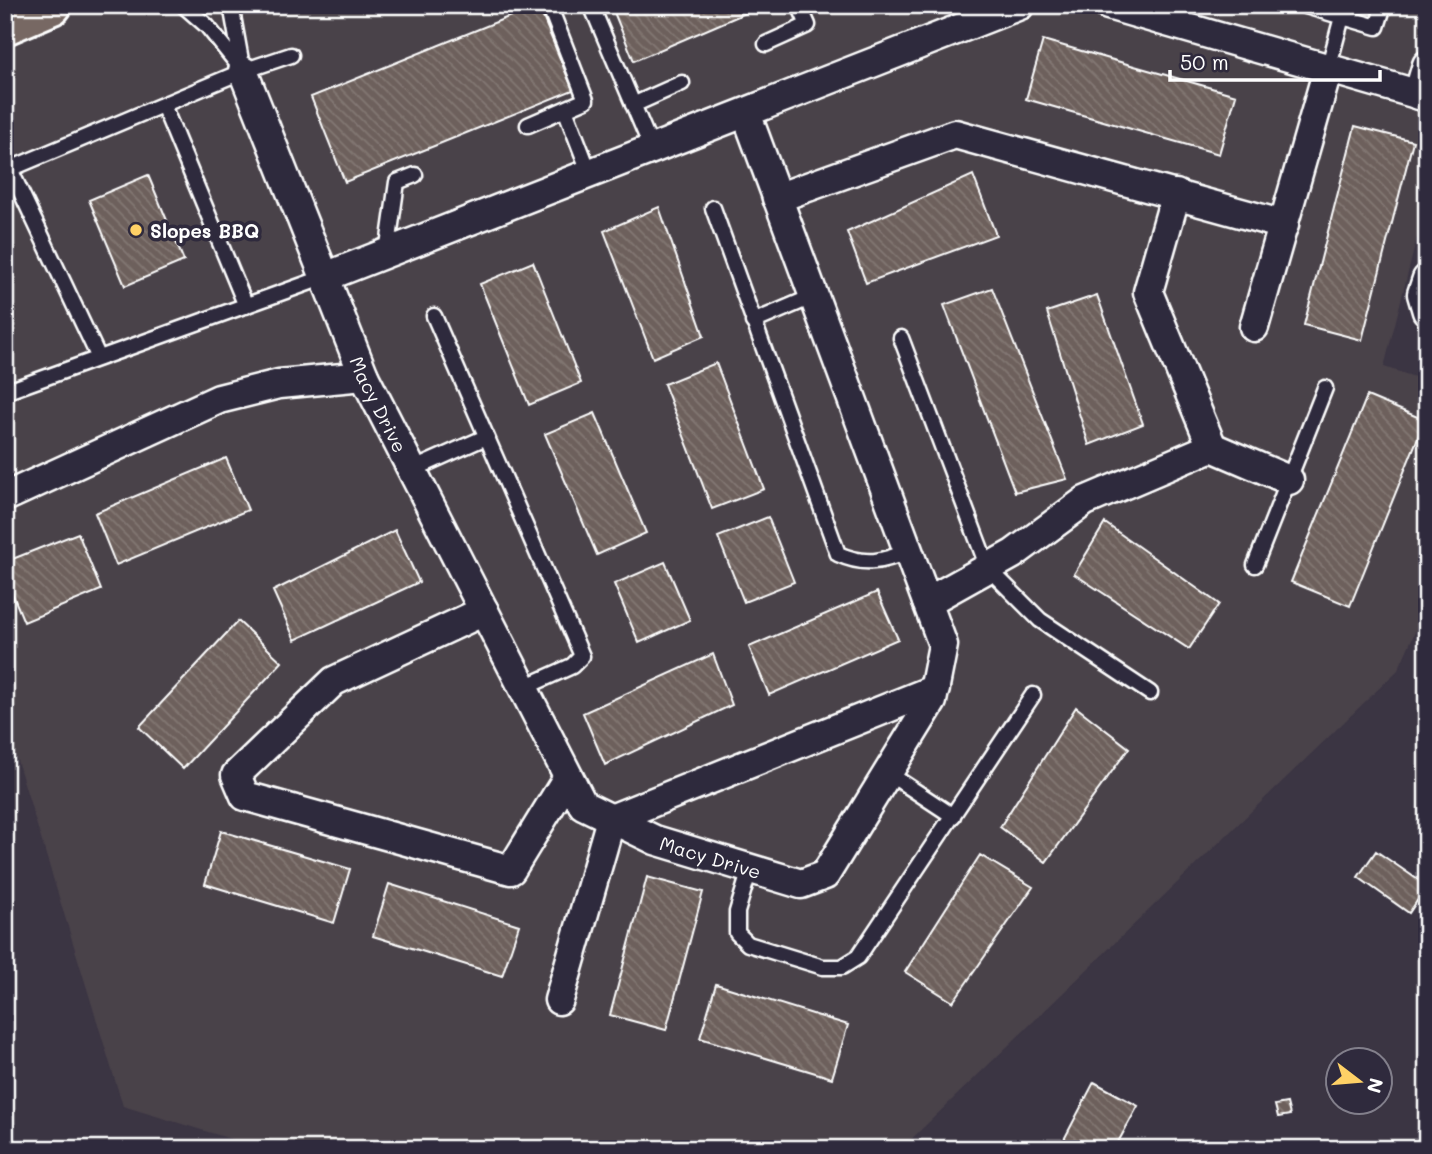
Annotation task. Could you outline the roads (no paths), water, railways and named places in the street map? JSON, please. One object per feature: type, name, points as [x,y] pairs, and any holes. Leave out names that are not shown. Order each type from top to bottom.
[{"type":"main road","points":[[5,26],[52,5]]},
{"type":"street","points":[[325,277],[1020,5]]},
{"type":"street","points":[[1108,5],[1422,96],[1427,65]]},
{"type":"street","points":[[1254,327],[1328,69]]},
{"type":"street","name":"Macy Drive","points":[[243,71],[364,376],[583,806],[655,840],[801,884],[825,875],[932,701],[943,645],[746,113]]},
{"type":"street","points":[[777,198],[955,134],[1284,225]]},
{"type":"street","points":[[1176,194],[1148,292],[1212,447],[1289,480]]},
{"type":"street","points":[[1427,279],[1422,295],[1427,311]]},
{"type":"street","points":[[5,497],[219,399],[279,384],[364,376]]},
{"type":"street","points":[[927,602],[1013,554],[1085,501],[1212,447]]},
{"type":"street","points":[[484,611],[334,681],[236,775],[245,796],[511,870],[568,777]]},
{"type":"street","points":[[559,1000],[611,819],[935,689]]},
{"type":"lane","points":[[183,5],[207,26],[243,71]]},
{"type":"lane","points":[[231,5],[243,71]]},
{"type":"lane","points":[[528,125],[586,100],[549,5]]},
{"type":"lane","points":[[591,5],[652,149]]},
{"type":"lane","points":[[766,44],[808,25],[799,5]]},
{"type":"lane","points":[[1302,5],[1377,27],[1384,5]]},
{"type":"lane","points":[[1328,69],[1342,17]]},
{"type":"lane","points":[[99,358],[10,169],[243,71],[291,55]]},
{"type":"lane","points":[[633,105],[682,83]]},
{"type":"lane","points":[[163,105],[246,306]]},
{"type":"lane","points":[[565,109],[590,174]]},
{"type":"lane","points":[[387,253],[397,182],[415,175]]},
{"type":"lane","points":[[713,208],[838,554],[852,560],[880,563],[908,551]]},
{"type":"lane","points":[[5,392],[325,277]]},
{"type":"lane","points":[[754,322],[814,296]]},
{"type":"lane","points":[[434,316],[582,656],[572,666],[523,688]]},
{"type":"lane","points":[[901,338],[989,568],[1041,620],[1150,693]]},
{"type":"lane","points":[[1255,565],[1325,388]]},
{"type":"lane","points":[[412,470],[486,437]]},
{"type":"lane","points":[[750,869],[737,912],[737,933],[748,944],[823,967],[842,967],[858,957],[1033,695]]},
{"type":"lane","points":[[888,773],[953,816]]},
{"type":"place","name":"Slopes BBQ","points":[[136,230]]}]
